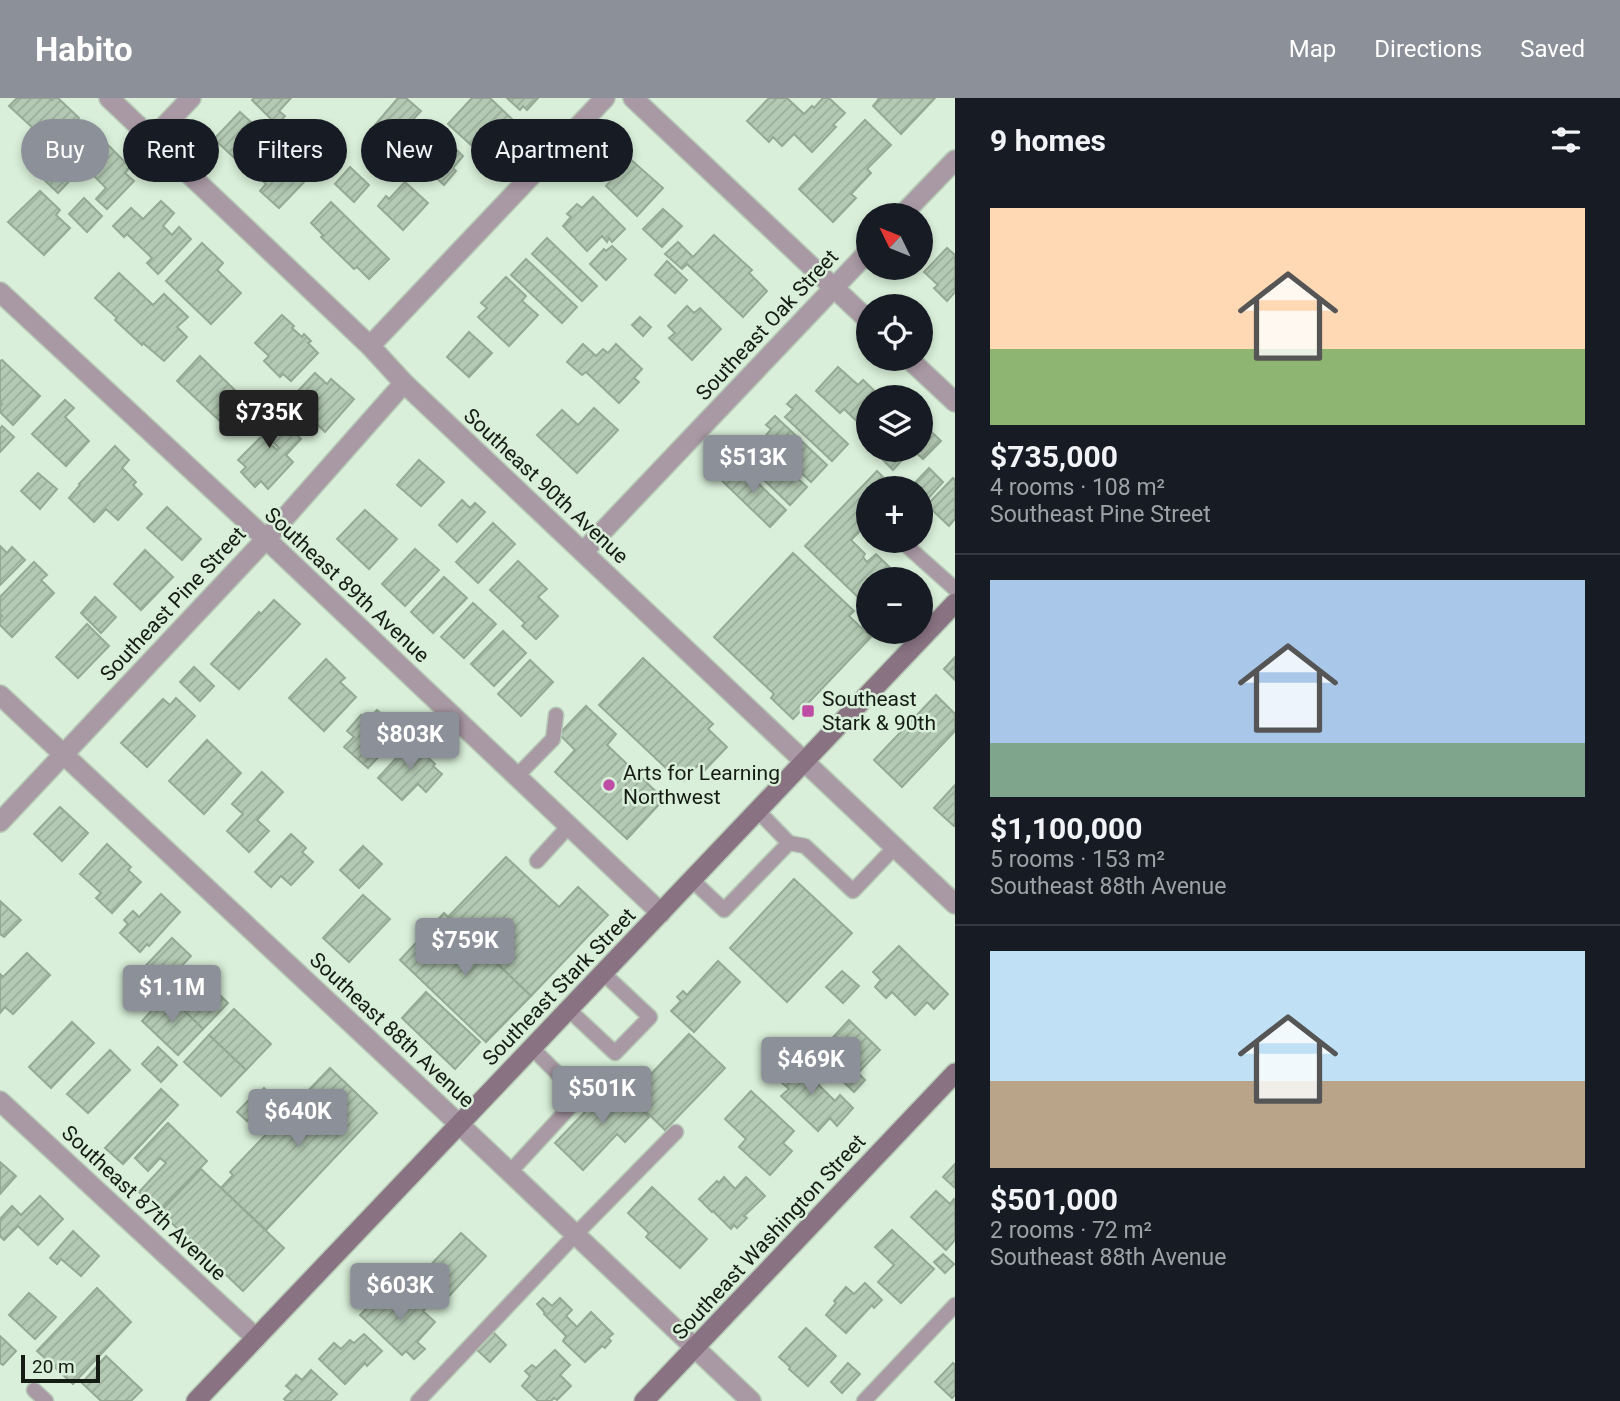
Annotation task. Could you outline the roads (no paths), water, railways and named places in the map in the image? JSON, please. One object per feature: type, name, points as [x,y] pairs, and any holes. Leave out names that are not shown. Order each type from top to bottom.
[{"type":"main road","name":"Southeast Stark Street","points":[[196,1401],[955,603]]},
{"type":"main road","name":"Southeast Washington Street","points":[[644,1401],[955,1073]]},
{"type":"street","name":"Southeast 90th Avenue","points":[[109,98],[131,119]]},
{"type":"street","points":[[171,119],[191,98]]},
{"type":"street","points":[[370,346],[605,98]]},
{"type":"street","points":[[633,98],[856,309]]},
{"type":"street","points":[[914,203],[955,160]]},
{"type":"street","name":"Southeast 90th Avenue","points":[[197,182],[370,346],[404,383],[955,904]]},
{"type":"street","name":"Southeast Oak Street","points":[[583,552],[856,265]]},
{"type":"street","name":"Southeast 89th Avenue","points":[[0,292],[661,912]]},
{"type":"street","points":[[922,371],[955,402]]},
{"type":"street","name":"Southeast Pine Street","points":[[0,822],[266,539],[404,383]]},
{"type":"street","name":"Southeast 88th Avenue","points":[[0,695],[751,1401]]},
{"type":"street","name":"Southeast 87th Avenue","points":[[0,1101],[256,1338]]},
{"type":"lane","points":[[916,553],[955,589]]},
{"type":"lane","points":[[517,776],[553,739],[556,715]]},
{"type":"lane","points":[[758,811],[789,843],[805,846],[853,891],[895,847]]},
{"type":"lane","points":[[537,861],[569,826]]},
{"type":"lane","points":[[692,880],[724,910],[789,843]]},
{"type":"lane","points":[[569,1010],[615,1053],[650,1017],[603,973]]},
{"type":"lane","points":[[510,1172],[580,1096],[532,1048]]},
{"type":"lane","points":[[418,1401],[676,1132]]},
{"type":"lane","points":[[864,1401],[955,1305]]},
{"type":"lane","points":[[34,1390],[46,1401]]},
{"type":"place","name":"Southeast Stark & 90th","points":[[808,711]]},
{"type":"place","name":"Arts for Learning Northwest","points":[[609,785]]}]
